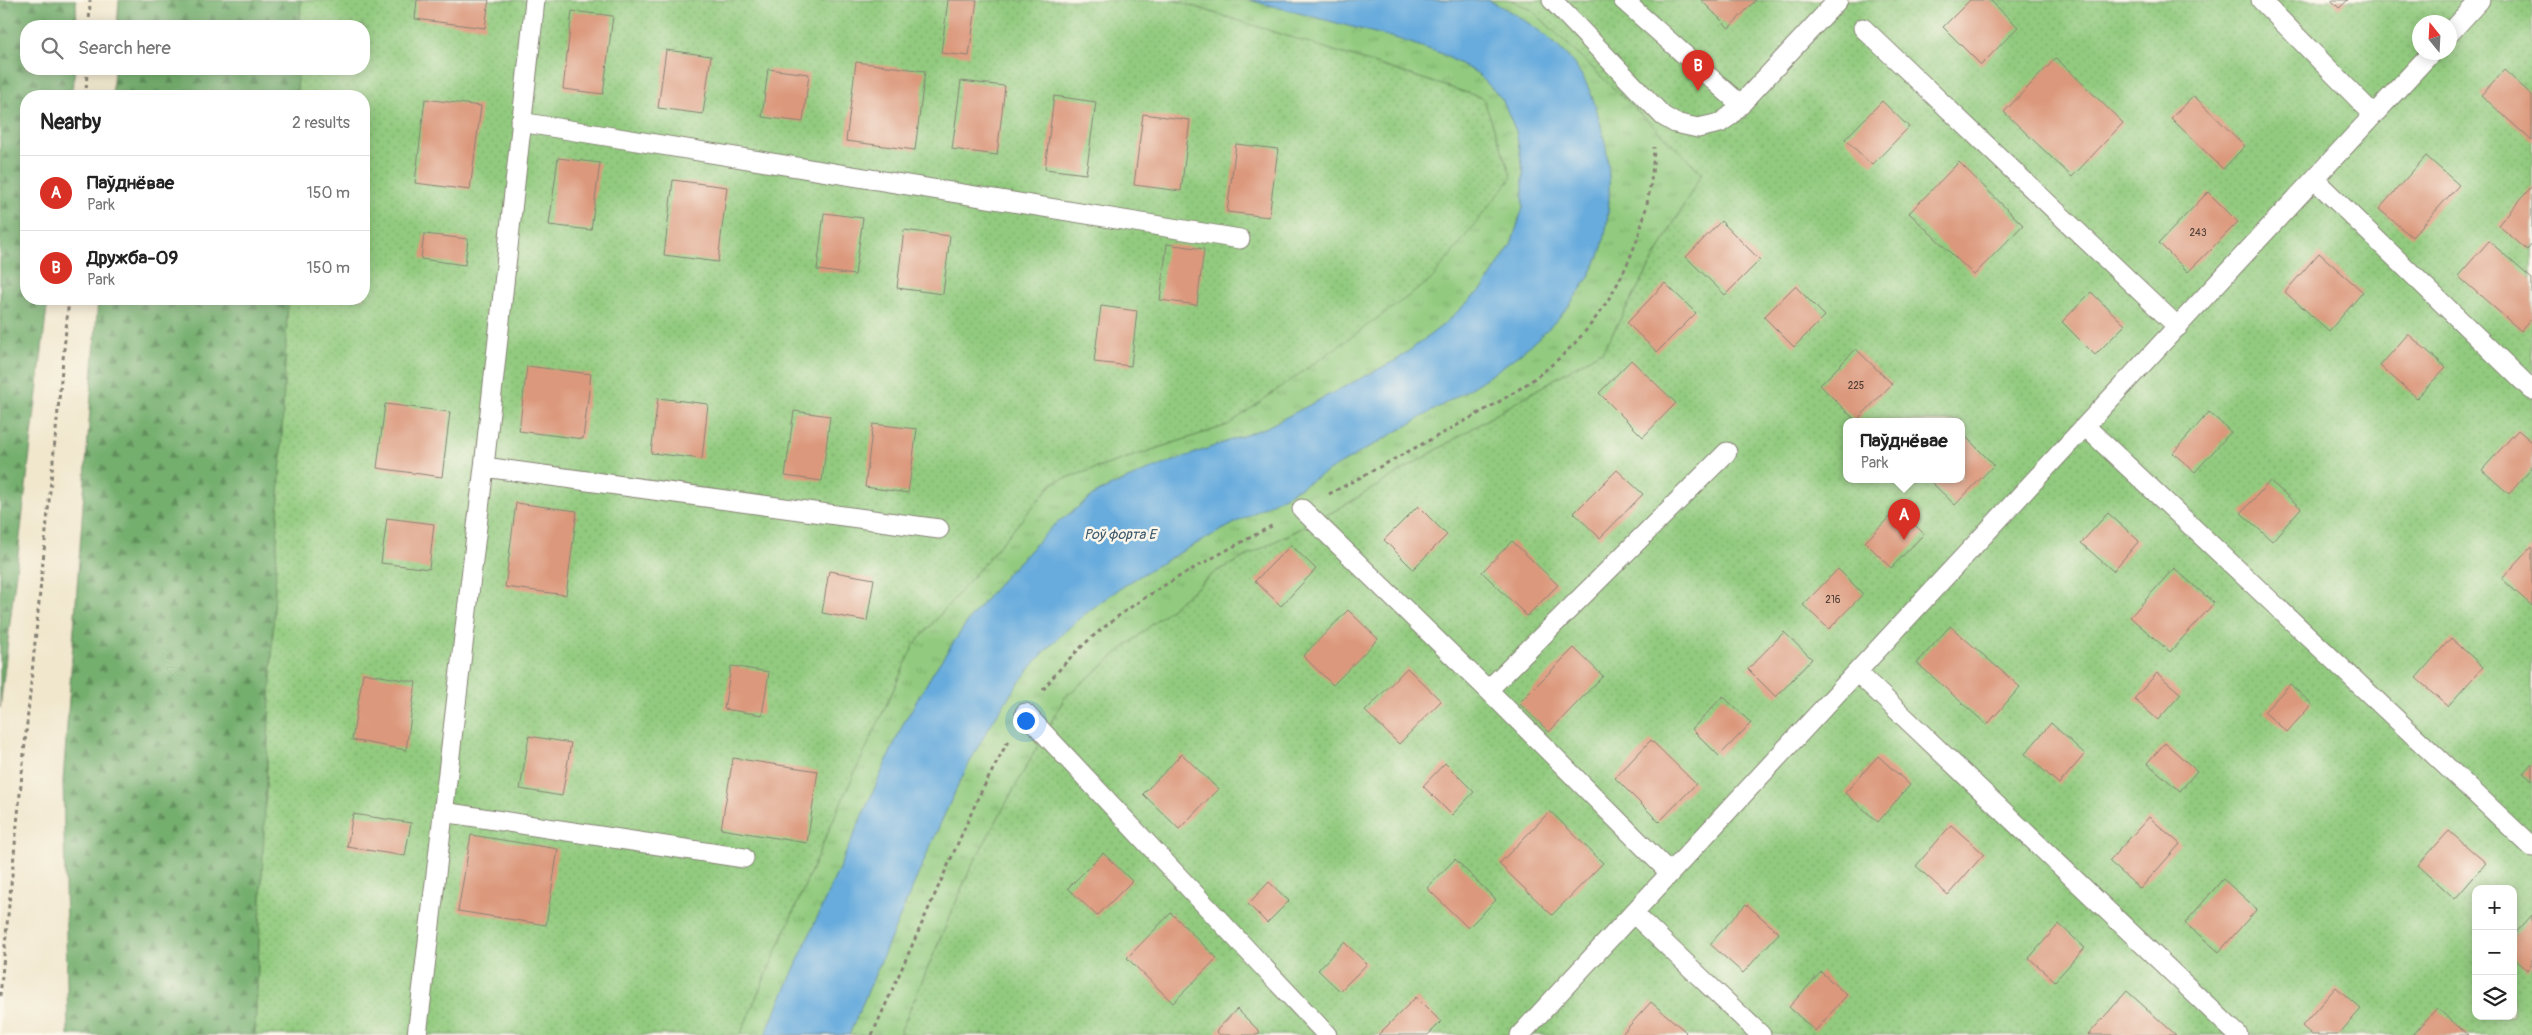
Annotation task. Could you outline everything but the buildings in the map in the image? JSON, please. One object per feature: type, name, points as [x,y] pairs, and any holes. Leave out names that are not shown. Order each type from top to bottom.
[{"type":"lane","points":[[417,1035],[484,467],[534,0]]},
{"type":"lane","points":[[1552,0],[1653,107],[1675,123],[1698,128],[1720,123],[1741,105],[1838,0]]},
{"type":"lane","points":[[1623,0],[1741,105]]},
{"type":"lane","points":[[2261,0],[2374,115]]},
{"type":"lane","points":[[2457,25],[2480,0]]},
{"type":"lane","points":[[1863,28],[2178,327]]},
{"type":"lane","points":[[1520,1035],[1858,673],[2425,60]]},
{"type":"lane","points":[[520,122],[1240,239]]},
{"type":"lane","points":[[2314,179],[2532,390]]},
{"type":"lane","points":[[2086,426],[2532,847]]},
{"type":"lane","points":[[1488,690],[1727,452]]},
{"type":"lane","points":[[484,467],[939,528]]},
{"type":"lane","points":[[1302,509],[1488,690],[1670,873]]},
{"type":"lane","points":[[1858,673],[2238,1035]]},
{"type":"lane","points":[[1025,713],[1327,1035]]},
{"type":"lane","points":[[443,812],[744,858]]},
{"type":"lane","points":[[1633,914],[1761,1035]]},
{"type":"path","points":[[89,20],[90,0]]},
{"type":"path","points":[[86,90],[87,75]]},
{"type":"path","points":[[872,1035],[979,796],[1025,713],[1053,676],[1086,642],[1120,614],[1161,587],[1507,396],[1544,371],[1572,346],[1593,322],[1624,272],[1646,216],[1654,162],[1653,107]]},
{"type":"path","points":[[0,996],[69,305]]},
{"type":"green space","points":[[0,0],[76,0],[77,20],[20,20],[20,75],[74,75],[72,90],[20,90],[20,305],[47,305],[0,708]]},
{"type":"green space","points":[[119,0],[301,0],[300,20],[117,20]]},
{"type":"green space","points":[[301,0],[1173,0],[1483,98],[1512,177],[1431,280],[1228,425],[1054,482],[914,645],[837,811],[740,1035],[255,1035],[288,305],[370,305],[370,90],[297,90],[298,75],[370,75],[370,20],[300,20]]},
{"type":"green space","points":[[1173,0],[1511,0],[1532,10],[1702,173],[1603,350],[1340,508],[1214,573],[1065,697],[972,865],[899,1035],[740,1035],[837,811],[914,645],[1054,482],[1228,425],[1483,98]]},
{"type":"green space","points":[[1511,0],[2532,0],[2532,1035],[899,1035],[972,865],[1065,697],[1214,573],[1340,508],[1603,350],[1702,173],[1532,10]]},
{"type":"green space","points":[[114,75],[298,75],[297,90],[112,90]]},
{"type":"green space","points":[[98,305],[288,305],[255,1035],[68,1035],[63,781]]},
{"type":"water","name":"Роў форта Е","points":[[1249,0],[1488,0],[1527,22],[1564,52],[1574,64],[1586,83],[1601,126],[1609,171],[1609,204],[1605,236],[1596,263],[1580,290],[1562,314],[1518,356],[1441,406],[1314,480],[1148,571],[1099,604],[1054,642],[1011,693],[976,750],[933,840],[849,1035],[765,1035],[903,724],[934,671],[970,618],[1006,575],[1052,527],[1098,492],[1146,471],[1267,427],[1398,359],[1443,325],[1484,287],[1511,245],[1523,207],[1523,170],[1516,131],[1502,99],[1477,73],[1440,53],[1398,39]]},
{"type":"place","name":"Дружба-09","points":[[1698,91]]},
{"type":"place","name":"Паўднёвае","points":[[1904,540]]}]
